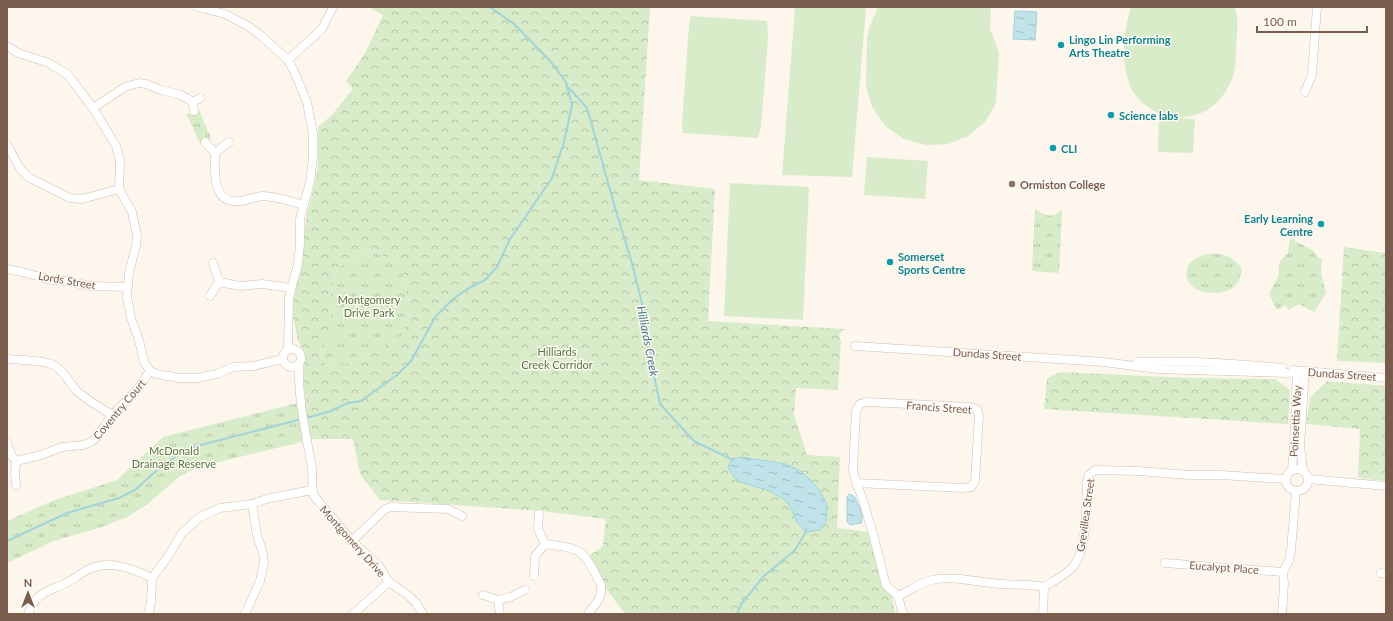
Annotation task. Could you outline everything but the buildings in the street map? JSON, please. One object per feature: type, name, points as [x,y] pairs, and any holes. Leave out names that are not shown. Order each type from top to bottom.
[{"type":"street","points":[[198,7],[225,14],[248,26],[288,60],[304,93],[312,122],[313,158],[310,182],[300,219],[298,264],[289,298],[289,322],[292,349]]},
{"type":"street","points":[[288,60],[322,29],[333,7]]},
{"type":"street","points":[[1305,92],[1312,75],[1317,7]]},
{"type":"street","points":[[7,46],[18,53],[49,63],[65,72],[93,108],[116,146],[120,160],[119,189],[132,212],[137,236],[128,273],[127,297],[131,318],[139,340],[144,362],[150,371],[157,374],[179,378],[198,378],[217,374],[234,367],[253,366],[283,359]]},
{"type":"street","points":[[93,108],[125,87],[139,83],[181,95],[193,102]]},
{"type":"street","points":[[193,102],[200,98]]},
{"type":"street","points":[[193,102],[194,111]]},
{"type":"street","points":[[205,142],[215,152],[216,186],[224,197],[232,201],[240,201],[263,196],[303,205]]},
{"type":"street","points":[[215,152],[229,142]]},
{"type":"street","points":[[7,144],[19,167],[28,177],[70,198],[82,199],[119,189]]},
{"type":"street","points":[[213,263],[219,282]]},
{"type":"street","name":"Lords Street","points":[[7,269],[52,280],[90,286],[127,287]]},
{"type":"street","points":[[219,282],[240,286],[262,284],[291,288]]},
{"type":"street","points":[[210,296],[219,282]]},
{"type":"street","name":"Dundas Street","points":[[855,346],[1120,363],[1157,369],[1289,373],[1301,371],[1386,378]]},
{"type":"street","points":[[283,359],[283,355],[292,349]]},
{"type":"street","points":[[149,614],[152,578],[167,558],[182,533],[200,517],[220,508],[252,504],[270,498],[312,490],[312,472],[305,436],[298,383],[298,365],[302,357],[298,351],[292,349]]},
{"type":"street","points":[[7,359],[52,364],[65,374],[75,390],[84,398],[112,415]]},
{"type":"street","points":[[283,359],[289,366],[298,383]]},
{"type":"street","points":[[289,366],[294,367],[298,365]]},
{"type":"street","name":"Coventry Court","points":[[16,461],[40,455],[62,447],[83,445],[91,442],[97,437],[112,415],[137,390],[150,371]]},
{"type":"street","name":"Poinsettia Way","points":[[1292,470],[1301,371]]},
{"type":"street","name":"Poinsettia Way","points":[[1301,371],[1300,445],[1303,471]]},
{"type":"street","name":"Francis Street","points":[[856,483],[963,488],[971,487],[975,482],[977,409],[970,407],[867,402],[860,404],[856,411],[853,470],[856,483],[862,497],[873,534],[886,585],[898,596],[904,614]]},
{"type":"street","points":[[7,442],[11,455],[16,461],[16,485]]},
{"type":"street","points":[[1297,469],[1303,471],[1308,479],[1306,487],[1300,491],[1288,488],[1286,479],[1288,473],[1292,470],[1297,469]]},
{"type":"street","name":"Grevillea Street","points":[[1044,587],[1067,572],[1078,560],[1084,541],[1087,481],[1089,475],[1095,470],[1286,479]]},
{"type":"street","points":[[1308,479],[1386,486]]},
{"type":"street","name":"Montgomery Drive","points":[[312,490],[319,503],[352,541],[378,565],[389,582],[408,595],[416,603],[423,614]]},
{"type":"street","points":[[1282,614],[1284,584],[1283,572],[1289,561],[1291,550],[1296,491]]},
{"type":"street","points":[[244,614],[260,581],[264,563],[263,553],[257,535],[252,504]]},
{"type":"street","points":[[352,541],[384,510],[390,507],[448,509],[462,516]]},
{"type":"street","points":[[540,514],[538,529],[545,544]]},
{"type":"street","points":[[534,576],[535,556],[545,544]]},
{"type":"street","points":[[545,544],[575,549],[586,557],[601,585],[602,590],[599,600],[588,614]]},
{"type":"street","name":"Eucalypt Place","points":[[1165,563],[1283,572]]},
{"type":"street","points":[[28,614],[36,599],[42,593],[64,584],[87,570],[97,566],[111,565],[125,567],[152,578]]},
{"type":"street","points":[[898,596],[930,581],[939,579],[1002,584],[1028,584],[1044,587],[1043,614]]},
{"type":"street","points":[[353,614],[389,582]]},
{"type":"street","points":[[483,595],[498,600],[510,598],[525,590]]},
{"type":"street","points":[[498,600],[500,614]]},
{"type":"green space","name":"Hilliards Creek Corridor","points":[[369,7],[650,7],[639,180],[715,189],[708,321],[845,329],[839,334],[841,341],[838,390],[796,388],[794,415],[807,455],[840,457],[837,528],[868,532],[882,585],[892,596],[895,614],[625,614],[607,590],[589,556],[603,546],[606,519],[542,511],[380,500],[360,474],[353,439],[313,439],[303,378],[305,353],[298,342],[292,311],[307,214],[318,168],[318,127],[332,115],[353,89],[346,81],[365,53],[383,15]],"holes":[[[369,250],[398,262],[411,309],[401,337],[354,362],[327,367],[320,350],[332,338],[329,302],[337,268]]]},
{"type":"green space","points":[[795,7],[866,7],[852,177],[782,175]]},
{"type":"green space","points":[[878,7],[991,7],[990,29],[999,52],[996,103],[985,122],[968,136],[948,144],[926,145],[904,139],[885,126],[872,107],[866,86],[867,38],[869,28]]},
{"type":"green space","points":[[1131,7],[1235,7],[1237,22],[1236,63],[1232,80],[1224,94],[1213,106],[1199,114],[1176,118],[1195,119],[1193,153],[1158,152],[1159,117],[1175,118],[1147,107],[1136,95],[1130,84],[1126,72],[1124,45]]},
{"type":"green space","points":[[691,16],[767,21],[768,39],[761,127],[758,138],[683,133],[682,125],[689,24]]},
{"type":"green space","points":[[199,110],[211,138],[200,144],[187,115]]},
{"type":"green space","points":[[867,157],[928,161],[925,199],[864,195]]},
{"type":"green space","points":[[730,183],[809,187],[803,320],[724,316]]},
{"type":"green space","points":[[1035,209],[1048,216],[1054,215],[1062,210],[1059,273],[1032,271]]},
{"type":"green space","points":[[1290,238],[1314,251],[1317,257],[1322,259],[1321,271],[1326,293],[1314,312],[1299,304],[1288,310],[1286,305],[1277,310],[1269,294],[1278,277],[1280,261],[1288,253]]},
{"type":"green space","points":[[1344,247],[1386,253],[1386,363],[1337,361]]},
{"type":"green space","name":"Montgomery Drive Park","points":[[369,250],[398,262],[411,309],[401,337],[354,362],[327,367],[320,350],[332,338],[329,302],[337,268]]},
{"type":"green space","points":[[1208,254],[1218,254],[1230,257],[1241,267],[1240,279],[1236,285],[1222,292],[1213,293],[1205,292],[1191,285],[1187,278],[1188,266],[1197,257]]},
{"type":"green space","points":[[1061,372],[1191,378],[1275,379],[1290,390],[1288,424],[1044,409],[1047,378]]},
{"type":"green space","points":[[1327,381],[1386,386],[1386,481],[1358,478],[1360,429],[1306,424],[1310,398]]},
{"type":"green space","name":"McDonald Drainage Reserve","points":[[306,401],[313,439],[199,467],[180,476],[149,503],[127,517],[102,527],[54,541],[7,563],[7,521],[52,501],[117,480],[163,437]]},
{"type":"water","points":[[1015,11],[1037,12],[1035,40],[1013,39]]},
{"type":"water","points":[[741,457],[786,464],[802,472],[818,488],[827,504],[826,522],[820,530],[806,532],[797,522],[791,508],[785,500],[767,490],[740,482],[734,477],[728,467],[732,459]]},
{"type":"water","points":[[849,494],[854,496],[860,510],[862,517],[861,523],[850,525],[847,522],[847,497]]},
{"type":"waterway","points":[[306,418],[331,411],[348,403],[361,401],[397,375],[411,361],[436,316],[452,300],[467,289],[485,280],[497,267],[510,239],[552,178],[564,142],[572,105],[566,82],[551,62],[514,24],[490,7]]},
{"type":"waterway","name":"Hilliards Creek","points":[[569,88],[587,108],[632,263],[646,320],[653,371],[660,404],[694,441],[733,460]]},
{"type":"waterway","points":[[7,541],[67,513],[119,498],[135,490],[157,470],[178,455],[197,446],[302,419]]},
{"type":"waterway","name":"Hilliards Creek","points":[[737,614],[742,603],[764,576],[795,550],[806,532],[806,529]]},
{"type":"place","name":"Lingo Lin Performing Arts Theatre","points":[[1061,45]]},
{"type":"place","name":"Science labs","points":[[1111,115]]},
{"type":"place","name":"CLI","points":[[1053,148]]},
{"type":"place","name":"Ormiston College","points":[[1012,184]]},
{"type":"place","name":"Early Learning Centre","points":[[1321,224]]},
{"type":"place","name":"Somerset Sports Centre","points":[[890,262]]}]
